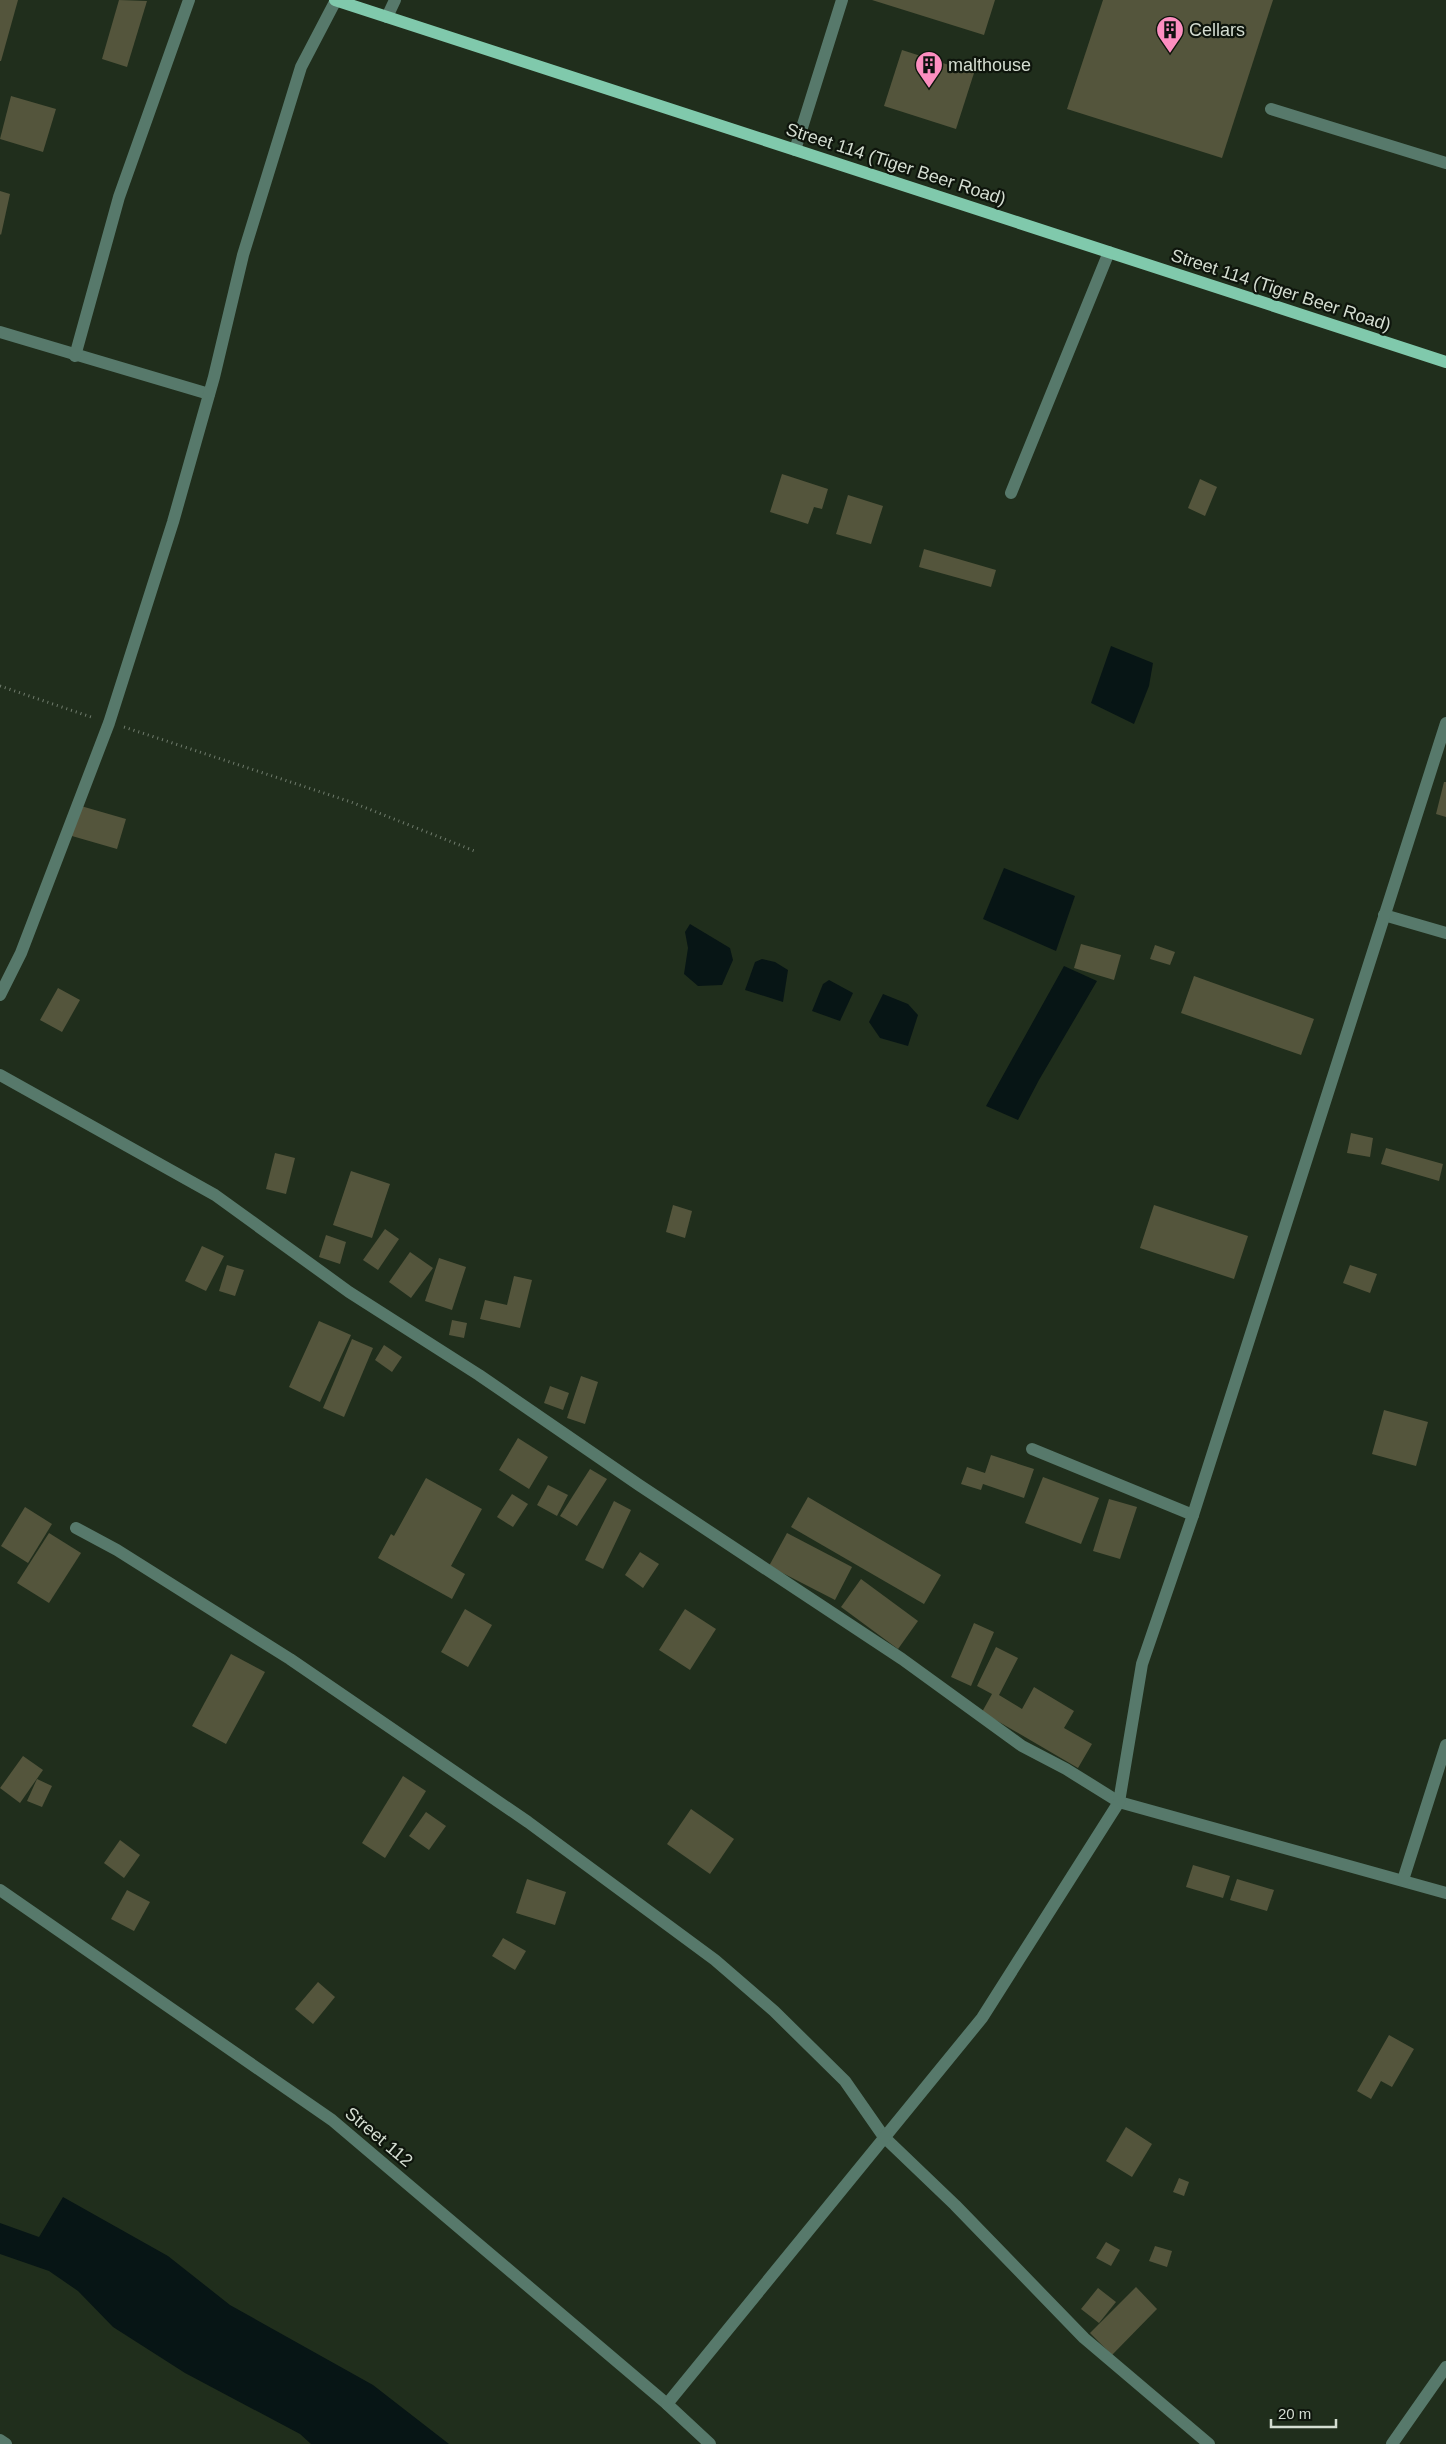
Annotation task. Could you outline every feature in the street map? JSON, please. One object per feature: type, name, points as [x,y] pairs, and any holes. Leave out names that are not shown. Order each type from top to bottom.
[{"type":"main road","name":"Street 114 (Tiger Beer Road)","points":[[336,0],[1446,362]]},
{"type":"street","points":[[75,356],[119,197],[190,0]]},
{"type":"street","points":[[0,995],[21,953],[109,723],[173,522],[210,394],[243,255],[301,67],[336,0]]},
{"type":"street","points":[[387,17],[395,0]]},
{"type":"street","points":[[795,150],[842,0]]},
{"type":"street","points":[[1271,109],[1446,163]]},
{"type":"street","points":[[1011,493],[1109,252]]},
{"type":"street","points":[[0,332],[75,356],[210,394]]},
{"type":"street","points":[[667,2404],[982,2018],[1119,1802],[1142,1664],[1193,1515],[1384,915],[1441,761],[1446,723]]},
{"type":"street","points":[[1384,915],[1446,933]]},
{"type":"street","points":[[0,1075],[215,1195],[349,1292],[479,1375],[647,1490],[902,1659],[1022,1746],[1066,1769],[1119,1802],[1446,1893]]},
{"type":"street","points":[[1032,1448],[1193,1515]]},
{"type":"street","points":[[76,1528],[117,1550],[290,1659],[528,1822],[716,1960],[774,2011],[845,2081],[884,2137],[955,2205],[1084,2338],[1209,2444]]},
{"type":"street","points":[[1403,1880],[1446,1744]]},
{"type":"street","name":"Street 112","points":[[0,1890],[332,2120],[667,2404],[710,2444]]},
{"type":"street","points":[[1392,2444],[1446,2367]]},
{"type":"street","points":[[0,2440],[6,2444]]},
{"type":"path","points":[[0,686],[351,802],[477,852]]},
{"type":"shaded area","points":[[1111,646],[1153,663],[1149,686],[1134,724],[1091,703]]},
{"type":"shaded area","points":[[1004,868],[1075,896],[1056,951],[983,919]]},
{"type":"shaded area","points":[[690,924],[730,948],[733,960],[722,985],[698,986],[684,974],[688,948],[685,932]]},
{"type":"shaded area","points":[[762,959],[775,962],[788,970],[783,1002],[745,990],[755,962]]},
{"type":"shaded area","points":[[1064,966],[1097,981],[1039,1080],[1018,1120],[986,1106]]},
{"type":"shaded area","points":[[829,980],[853,993],[840,1021],[812,1011],[823,984]]},
{"type":"shaded area","points":[[883,994],[908,1004],[918,1015],[908,1046],[880,1038],[869,1022]]},
{"type":"shaded area","points":[[63,2197],[168,2256],[230,2305],[373,2385],[449,2444],[311,2444],[300,2434],[185,2373],[113,2327],[78,2291],[49,2271],[0,2254],[0,2223],[39,2237]]},
{"type":"building","points":[[0,0],[18,0],[1,61],[0,61]]},
{"type":"building","points":[[119,0],[147,1],[127,67],[102,59]]},
{"type":"building","points":[[872,0],[995,0],[984,35]]},
{"type":"building","name":"Cellars","points":[[1103,0],[1273,0],[1222,158],[1067,109]]},
{"type":"building","name":"malthouse","points":[[902,50],[974,73],[956,129],[884,106]]},
{"type":"building","points":[[11,96],[56,109],[43,152],[0,139]]},
{"type":"building","points":[[0,191],[10,194],[1,235],[0,234]]},
{"type":"building","points":[[782,474],[828,489],[822,509],[814,507],[808,524],[770,512]]},
{"type":"building","points":[[1200,479],[1217,487],[1205,516],[1188,508]]},
{"type":"building","points":[[848,495],[883,506],[871,544],[836,534]]},
{"type":"building","points":[[924,549],[996,570],[991,587],[919,567]]},
{"type":"building","points":[[1444,782],[1446,782],[1446,817],[1436,814]]},
{"type":"building","points":[[74,804],[126,819],[117,849],[65,834]]},
{"type":"building","points":[[1081,944],[1121,955],[1114,980],[1074,968]]},
{"type":"building","points":[[1155,945],[1175,952],[1170,965],[1150,959]]},
{"type":"building","points":[[1194,976],[1314,1019],[1301,1055],[1181,1013]]},
{"type":"building","points":[[58,988],[80,1000],[62,1032],[40,1020]]},
{"type":"building","points":[[1351,1133],[1373,1138],[1370,1157],[1347,1153]]},
{"type":"building","points":[[1386,1148],[1443,1164],[1439,1181],[1381,1164]]},
{"type":"building","points":[[275,1153],[295,1158],[286,1194],[266,1189]]},
{"type":"building","points":[[351,1171],[390,1184],[372,1238],[333,1225]]},
{"type":"building","points":[[673,1205],[692,1211],[685,1238],[666,1232]]},
{"type":"building","points":[[1154,1205],[1248,1236],[1234,1279],[1140,1248]]},
{"type":"building","points":[[385,1229],[399,1239],[378,1270],[363,1260]]},
{"type":"building","points":[[326,1235],[346,1242],[340,1264],[319,1257]]},
{"type":"building","points":[[202,1246],[224,1256],[206,1291],[185,1281]]},
{"type":"building","points":[[410,1252],[433,1268],[411,1298],[389,1282]]},
{"type":"building","points":[[439,1258],[466,1267],[452,1310],[425,1301]]},
{"type":"building","points":[[227,1265],[244,1270],[235,1296],[219,1291]]},
{"type":"building","points":[[1350,1265],[1377,1274],[1370,1293],[1343,1283]]},
{"type":"building","points":[[514,1276],[532,1280],[520,1328],[480,1319],[485,1300],[507,1305]]},
{"type":"building","points":[[452,1320],[467,1323],[464,1338],[449,1335]]},
{"type":"building","points":[[319,1321],[351,1335],[320,1402],[289,1387]]},
{"type":"building","points":[[352,1339],[373,1348],[344,1417],[323,1408]]},
{"type":"building","points":[[384,1345],[402,1357],[392,1372],[375,1360]]},
{"type":"building","points":[[581,1376],[598,1382],[585,1424],[567,1418]]},
{"type":"building","points":[[550,1386],[569,1393],[563,1410],[544,1403]]},
{"type":"building","points":[[1384,1410],[1428,1422],[1416,1466],[1372,1454]]},
{"type":"building","points":[[518,1438],[548,1457],[529,1489],[499,1470]]},
{"type":"building","points":[[991,1455],[1034,1469],[1024,1498],[983,1484],[981,1490],[961,1484],[967,1467],[985,1473]]},
{"type":"building","points":[[590,1469],[607,1479],[577,1526],[560,1516]]},
{"type":"building","points":[[1043,1477],[1099,1498],[1081,1544],[1025,1523]]},
{"type":"building","points":[[426,1478],[482,1509],[451,1566],[465,1574],[452,1599],[378,1558],[391,1534],[394,1536]]},
{"type":"building","points":[[548,1485],[568,1495],[557,1516],[537,1505]]},
{"type":"building","points":[[512,1494],[528,1504],[513,1527],[497,1517]]},
{"type":"building","points":[[808,1497],[941,1575],[924,1604],[791,1527]]},
{"type":"building","points":[[1109,1499],[1137,1507],[1120,1559],[1093,1551]]},
{"type":"building","points":[[614,1501],[631,1510],[603,1569],[585,1560]]},
{"type":"building","points":[[25,1507],[52,1524],[28,1563],[1,1546]]},
{"type":"building","points":[[49,1533],[81,1553],[49,1603],[17,1583]]},
{"type":"building","points":[[787,1533],[852,1567],[835,1600],[769,1566]]},
{"type":"building","points":[[640,1552],[659,1564],[643,1588],[625,1575]]},
{"type":"building","points":[[861,1579],[918,1621],[898,1649],[841,1607]]},
{"type":"building","points":[[465,1609],[492,1625],[468,1667],[441,1652]]},
{"type":"building","points":[[685,1609],[716,1629],[690,1670],[659,1650]]},
{"type":"building","points":[[974,1623],[994,1632],[971,1686],[951,1677]]},
{"type":"building","points":[[996,1647],[1018,1658],[999,1695],[1022,1709],[1034,1687],[1074,1711],[1064,1728],[1092,1744],[1078,1768],[982,1712],[992,1694],[977,1686]]},
{"type":"building","points":[[231,1654],[265,1672],[226,1744],[192,1726]]},
{"type":"building","points":[[23,1756],[43,1770],[20,1803],[0,1788]]},
{"type":"building","points":[[403,1776],[426,1791],[385,1858],[362,1843]]},
{"type":"building","points":[[37,1779],[52,1786],[42,1807],[27,1801]]},
{"type":"building","points":[[691,1809],[734,1839],[710,1874],[667,1844]]},
{"type":"building","points":[[426,1812],[446,1826],[429,1850],[409,1836]]},
{"type":"building","points":[[120,1840],[140,1855],[124,1878],[104,1863]]},
{"type":"building","points":[[1193,1865],[1230,1876],[1223,1898],[1186,1887]]},
{"type":"building","points":[[527,1879],[566,1892],[555,1925],[516,1913]]},
{"type":"building","points":[[1237,1879],[1274,1890],[1267,1911],[1230,1900]]},
{"type":"building","points":[[127,1890],[150,1902],[134,1931],[111,1919]]},
{"type":"building","points":[[503,1938],[526,1951],[515,1970],[492,1956]]},
{"type":"building","points":[[318,1982],[335,1997],[313,2024],[295,2009]]},
{"type":"building","points":[[1389,2035],[1414,2049],[1392,2087],[1381,2081],[1371,2099],[1357,2091]]},
{"type":"building","points":[[1126,2127],[1152,2144],[1132,2177],[1106,2161]]},
{"type":"building","points":[[1179,2178],[1189,2182],[1184,2196],[1173,2192]]},
{"type":"building","points":[[1106,2242],[1120,2250],[1111,2266],[1096,2258]]},
{"type":"building","points":[[1155,2246],[1172,2251],[1167,2267],[1149,2261]]},
{"type":"building","points":[[1136,2287],[1157,2309],[1112,2355],[1090,2333]]},
{"type":"building","points":[[1098,2288],[1116,2302],[1099,2323],[1081,2309]]},
{"type":"place","name":"Cellars","points":[[1170,54]]},
{"type":"place","name":"malthouse","points":[[929,89]]}]
